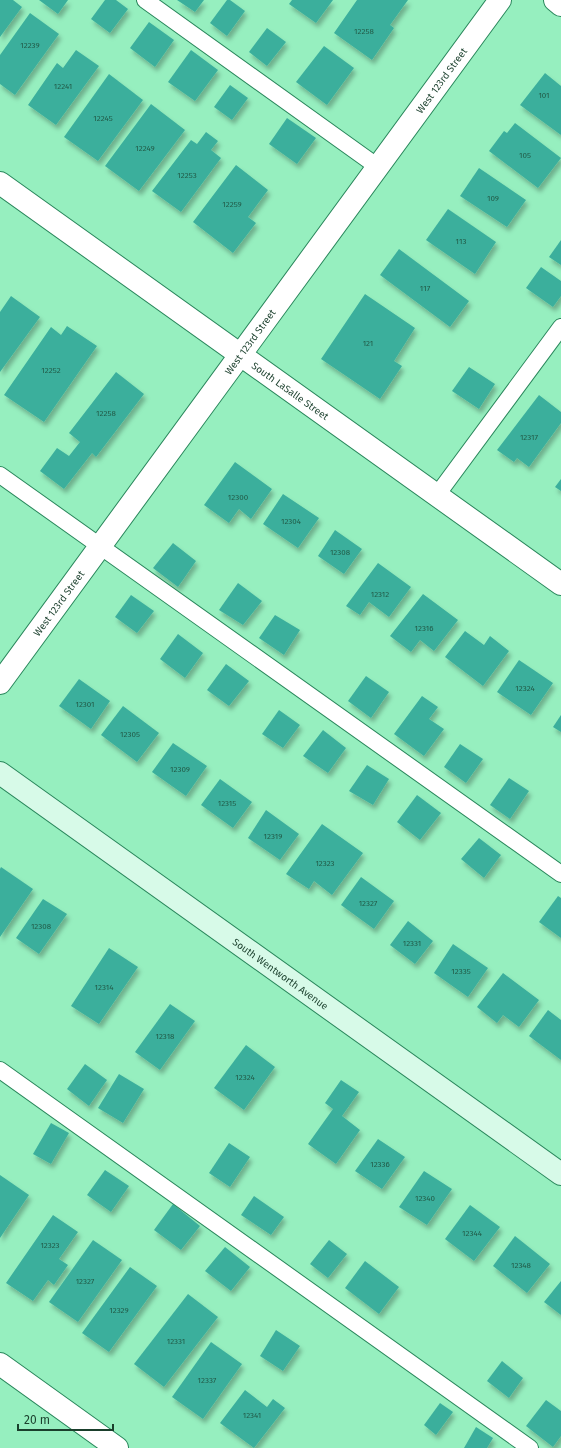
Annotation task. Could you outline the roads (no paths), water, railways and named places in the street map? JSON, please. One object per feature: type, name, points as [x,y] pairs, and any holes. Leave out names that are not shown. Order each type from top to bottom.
[{"type":"street","name":"West 123rd Street","points":[[0,683],[500,0]]},
{"type":"street","points":[[554,0],[561,5]]},
{"type":"street","name":"South LaSalle Street","points":[[0,183],[561,584]]},
{"type":"street","name":"South Wentworth Avenue","points":[[0,772],[561,1174]]},
{"type":"street","points":[[0,1364],[118,1448]]},
{"type":"lane","points":[[145,0],[378,167]]},
{"type":"lane","points":[[437,495],[561,327]]},
{"type":"lane","points":[[0,475],[561,874]]},
{"type":"lane","points":[[0,1070],[530,1448]]}]
